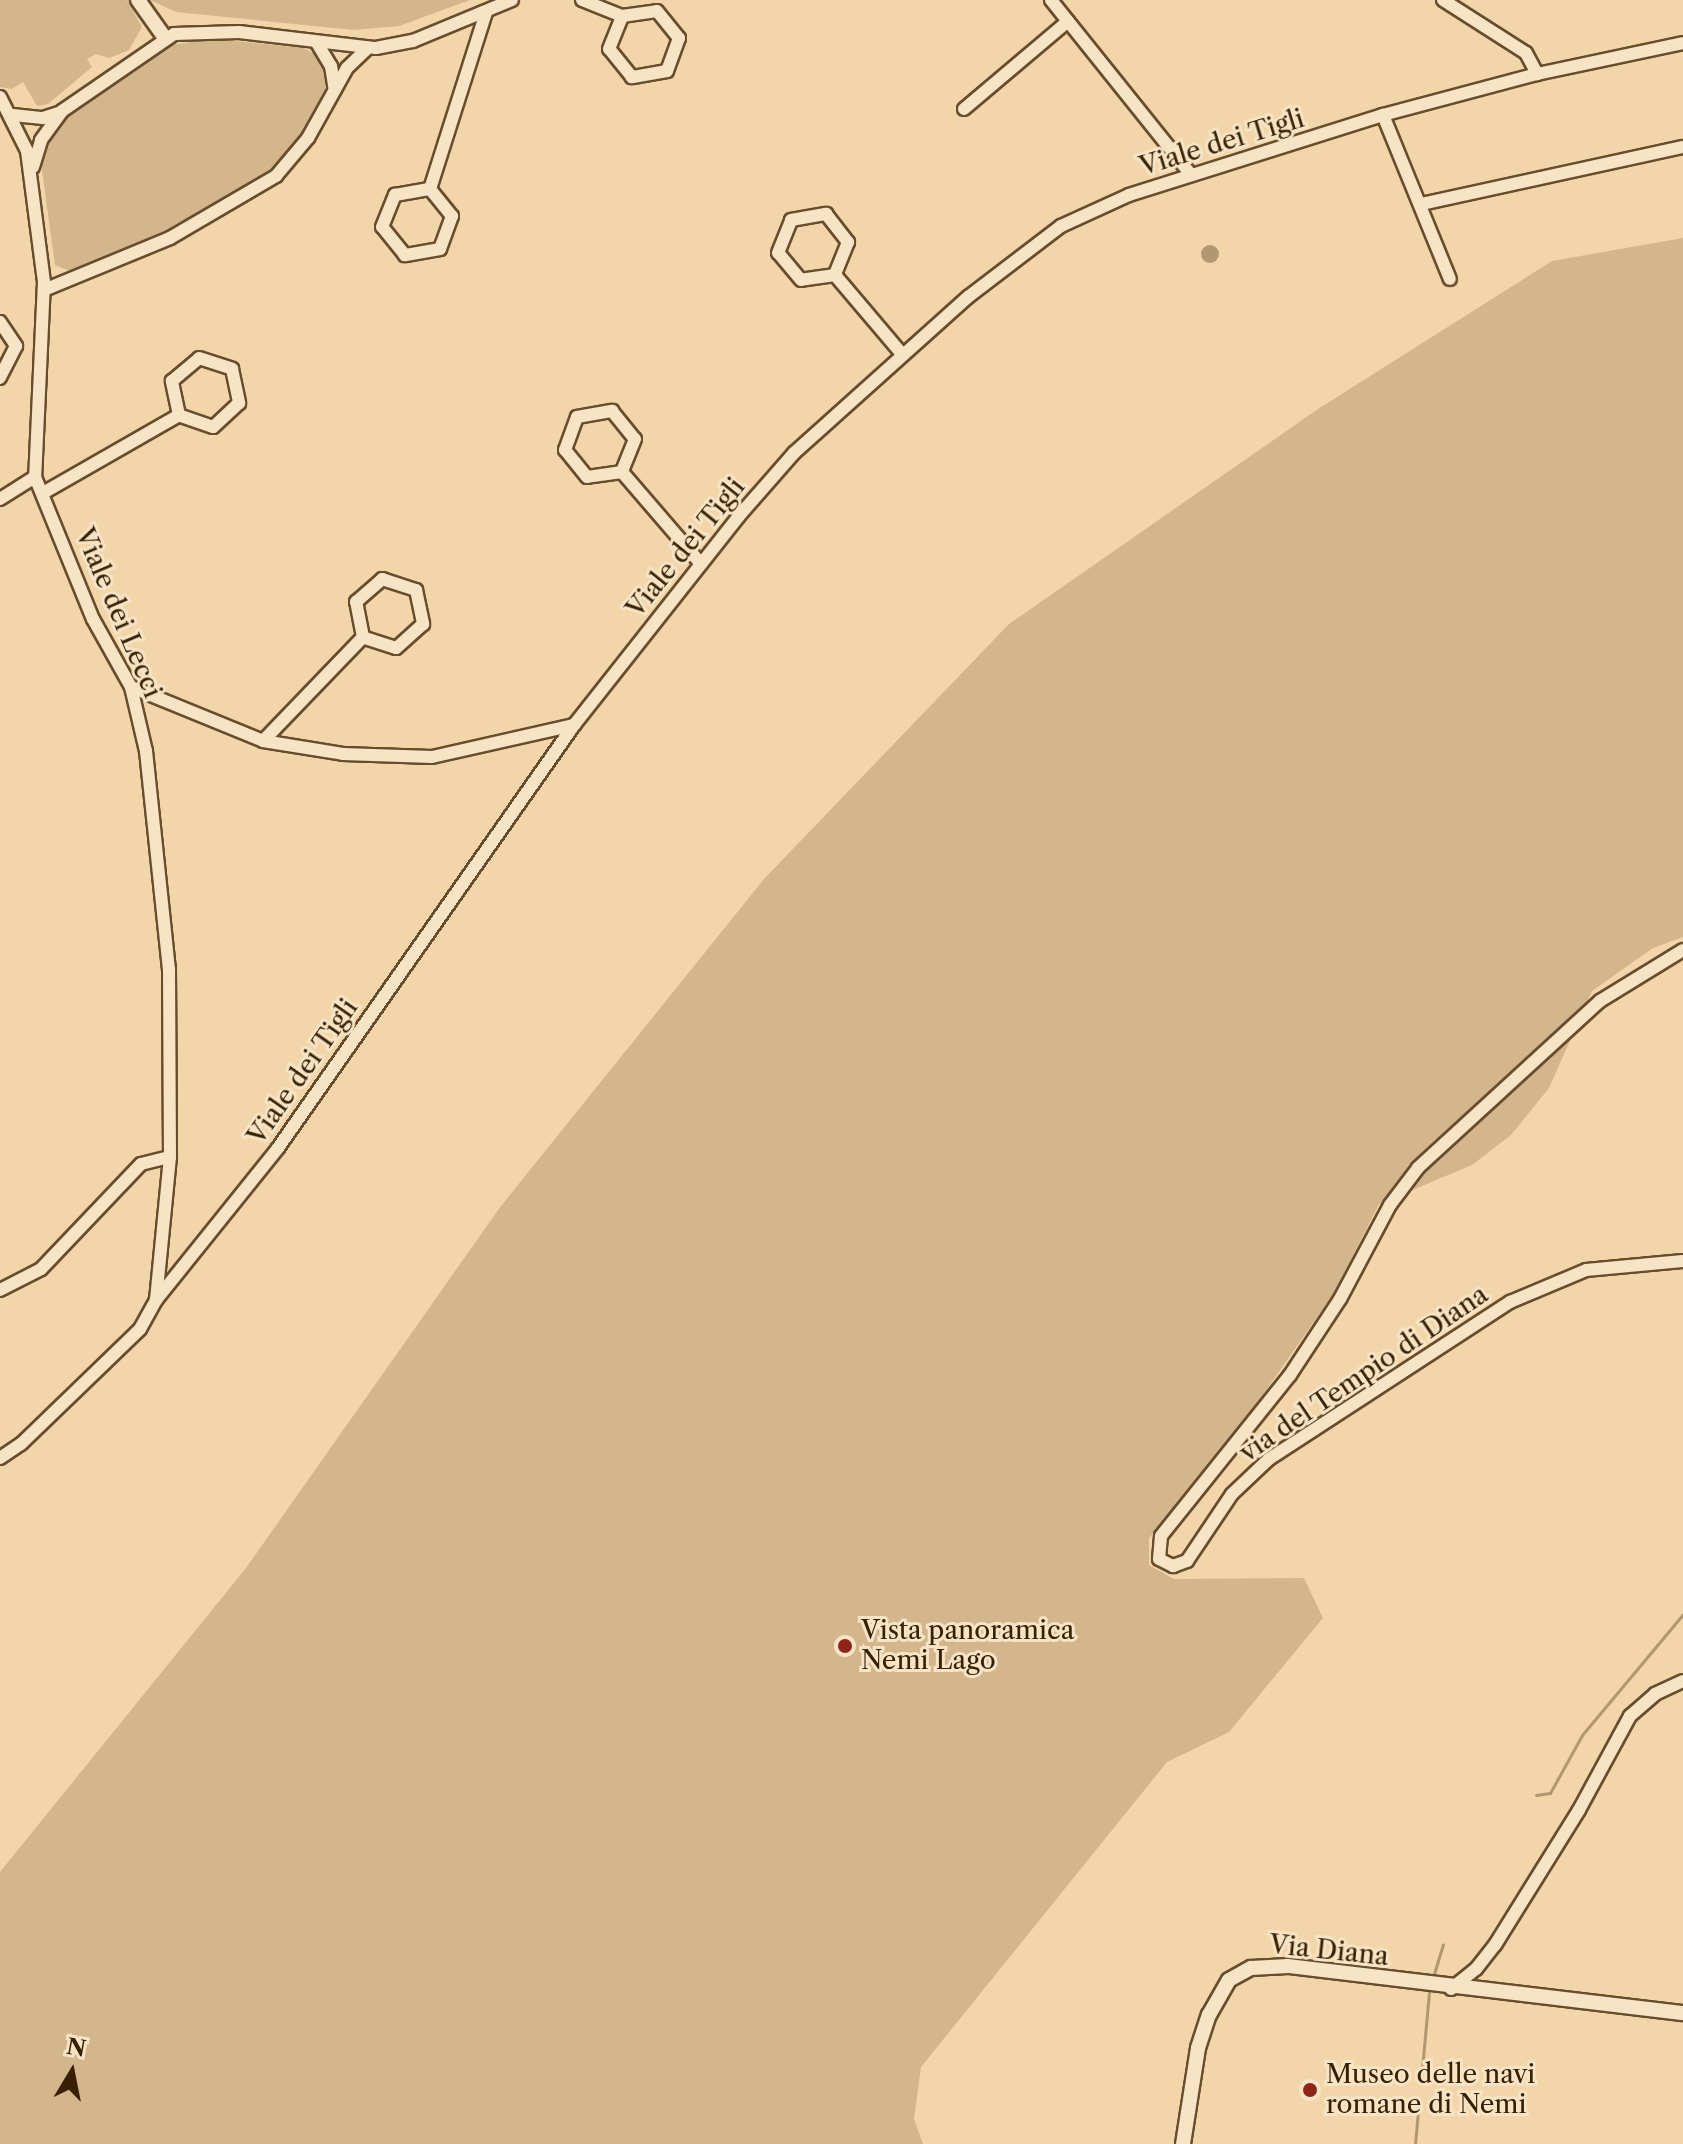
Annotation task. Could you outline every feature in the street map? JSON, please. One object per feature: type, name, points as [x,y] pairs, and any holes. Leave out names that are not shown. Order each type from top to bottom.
[{"type":"street","points":[[138,0],[165,38]]},
{"type":"street","points":[[13,115],[43,118],[62,111],[165,38],[202,30],[368,48],[413,41],[512,0]]},
{"type":"street","points":[[582,0],[622,16],[657,11],[679,38],[667,71],[632,77],[609,49],[622,16]]},
{"type":"street","points":[[1051,0],[1191,175]]},
{"type":"street","points":[[1443,0],[1526,53],[1537,74]]},
{"type":"street","points":[[430,189],[486,12]]},
{"type":"street","points":[[964,109],[1068,21]]},
{"type":"street","points":[[317,43],[331,66],[335,93]]},
{"type":"street","name":"Viale dei Tigli","points":[[0,1458],[21,1444],[140,1329],[156,1300],[278,1148],[574,725],[701,564],[794,453],[902,354],[1061,226],[1129,195],[1383,115],[1537,74],[1683,43]]},
{"type":"street","points":[[44,290],[170,238],[255,190],[292,160],[335,93],[347,68],[368,48]]},
{"type":"street","name":"Viale dei Lecci","points":[[0,97],[13,115],[32,174],[44,290],[35,477],[93,619],[131,687],[146,751],[167,935],[170,1157],[156,1300]]},
{"type":"street","points":[[32,174],[41,140],[62,111]]},
{"type":"street","points":[[1383,115],[1450,279]]},
{"type":"street","points":[[1421,204],[1683,147]]},
{"type":"street","points":[[430,189],[452,216],[440,249],[405,255],[382,227],[395,195],[430,189]]},
{"type":"street","points":[[826,214],[848,242],[835,275],[801,280],[778,253],[791,220],[826,214]]},
{"type":"street","points":[[835,275],[902,354]]},
{"type":"street","points":[[0,322],[16,346],[41,350]]},
{"type":"street","points":[[0,378],[16,346]]},
{"type":"street","points":[[43,493],[179,415],[213,427],[239,403],[232,369],[199,358],[190,365],[172,381],[179,415]]},
{"type":"street","points":[[612,411],[635,439],[622,472],[587,477],[565,450],[577,417],[612,411]]},
{"type":"street","points":[[622,472],[701,564]]},
{"type":"street","points":[[0,499],[35,477]]},
{"type":"street","points":[[382,579],[416,590],[423,624],[396,648],[363,637],[356,602],[382,579]]},
{"type":"street","points":[[263,741],[363,637]]},
{"type":"street","points":[[131,687],[263,741],[320,752],[418,758],[574,725]]},
{"type":"street","name":"via del Tempio di Diana","points":[[1683,950],[1600,1001],[1418,1168],[1281,1388],[1161,1536],[1159,1559],[1173,1566],[1187,1561],[1232,1494],[1269,1459],[1510,1302],[1586,1270],[1683,1261]]},
{"type":"street","points":[[0,1290],[41,1269],[141,1164],[170,1157]]},
{"type":"street","points":[[1451,1989],[1481,1965],[1495,1945],[1579,1810],[1630,1716],[1655,1694],[1683,1681]]},
{"type":"street","name":"Via Diana","points":[[1183,2144],[1198,2048],[1212,2007],[1234,1976],[1276,1966],[1451,1989]]},
{"type":"street","points":[[1451,1989],[1683,2013]]},
{"type":"shaded area","points":[[0,0],[127,0],[142,27],[129,50],[109,58],[96,54],[87,59],[92,67],[48,104],[37,106],[23,82],[12,89],[0,87]]},
{"type":"shaded area","points":[[150,0],[470,0],[399,26],[354,30],[176,12]]},
{"type":"shaded area","points":[[215,39],[304,48],[316,55],[326,77],[324,103],[292,153],[258,182],[160,235],[84,269],[72,272],[55,265],[41,163],[58,123],[170,45]]},
{"type":"shaded area","points":[[1683,238],[1683,937],[1653,948],[1592,991],[1549,1088],[1511,1135],[1472,1165],[1379,1204],[1334,1293],[1218,1459],[1149,1538],[1149,1565],[1174,1579],[1304,1578],[1323,1618],[1229,1732],[1167,1762],[921,2067],[914,2119],[923,2144],[0,2144],[0,1872],[246,1568],[501,1206],[764,879],[1009,624],[1318,409],[1552,261]]},
{"type":"shaded area","points":[[1210,245],[1217,247],[1217,261],[1210,263],[1203,261],[1201,254],[1203,247]]},
{"type":"waterway","points":[[1536,1795],[1550,1793],[1582,1735],[1683,1614]]},
{"type":"waterway","points":[[1433,1977],[1443,1944]]},
{"type":"waterway","points":[[1421,2080],[1429,1992]]},
{"type":"waterway","points":[[1415,2144],[1419,2100]]},
{"type":"place","name":"Vista panoramica Nemi Lago","points":[[845,1646]]},
{"type":"place","name":"Museo delle navi romane di Nemi","points":[[1310,2090]]}]
